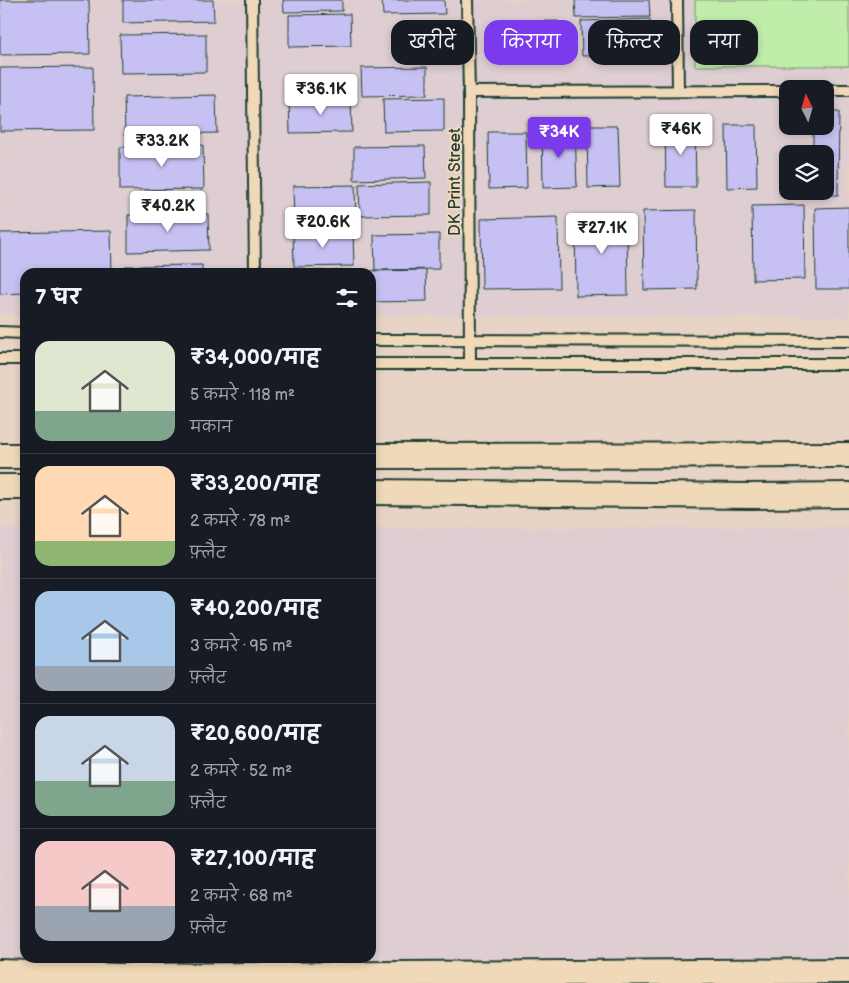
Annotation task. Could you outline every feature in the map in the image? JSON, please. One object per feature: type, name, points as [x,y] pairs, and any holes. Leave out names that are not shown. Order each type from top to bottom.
[{"type":"street","points":[[376,456],[849,455]]},
{"type":"street","points":[[0,456],[20,456]]},
{"type":"street","points":[[0,487],[20,487]]},
{"type":"street","points":[[376,492],[751,496],[849,494]]},
{"type":"street","points":[[0,972],[129,976],[849,972]]},
{"type":"lane","points":[[252,0],[255,268]]},
{"type":"lane","name":"DK Print Street","points":[[467,0],[470,364]]},
{"type":"lane","points":[[677,0],[678,91]]},
{"type":"lane","points":[[469,92],[779,90]]},
{"type":"lane","points":[[834,90],[849,90]]},
{"type":"lane","points":[[0,332],[20,333]]},
{"type":"lane","points":[[376,340],[849,341]]},
{"type":"lane","points":[[0,359],[20,359]]},
{"type":"lane","points":[[376,364],[849,364]]},
{"type":"shaded area","points":[[0,0],[849,0],[849,317],[376,316],[376,268],[20,268],[20,315],[0,315]]},
{"type":"shaded area","points":[[849,527],[849,983],[0,983],[0,529],[20,529],[20,963],[376,963],[376,528]]},
{"type":"green space","points":[[695,0],[849,0],[849,66],[695,66],[758,65],[758,20],[695,20]]},
{"type":"building","points":[[0,0],[89,0],[90,54],[0,55]]},
{"type":"building","points":[[123,0],[213,0],[214,21],[123,23]]},
{"type":"building","points":[[283,0],[342,0],[342,11],[284,12]]},
{"type":"building","points":[[382,0],[444,0],[445,14],[383,15]]},
{"type":"building","points":[[575,0],[649,0],[650,17],[576,18]]},
{"type":"building","points":[[350,14],[351,46],[289,47],[289,15]]},
{"type":"building","points":[[650,19],[650,20],[616,20]]},
{"type":"building","points":[[581,21],[588,21],[588,56],[582,56]]},
{"type":"building","points":[[206,34],[206,72],[121,73],[120,35]]},
{"type":"building","points":[[93,67],[94,130],[0,131],[0,68]]},
{"type":"building","points":[[427,67],[427,95],[362,96],[361,68]]},
{"type":"building","points":[[216,95],[217,133],[125,135],[124,97]]},
{"type":"building","points":[[351,98],[352,132],[290,133],[289,100]]},
{"type":"building","points":[[444,98],[444,131],[384,132],[383,99]]},
{"type":"building","points":[[834,112],[839,112],[838,195],[834,195],[834,145],[813,145],[813,135],[834,135]]},
{"type":"building","points":[[695,124],[696,187],[666,187],[665,125]]},
{"type":"building","points":[[726,125],[756,125],[757,187],[727,188]]},
{"type":"building","points":[[587,126],[618,126],[620,187],[588,188]]},
{"type":"building","points":[[575,129],[577,187],[543,188],[542,130]]},
{"type":"building","points":[[488,132],[526,132],[527,188],[489,189]]},
{"type":"building","points":[[203,145],[204,189],[120,190],[120,147]]},
{"type":"building","points":[[425,146],[426,178],[354,180],[354,147]]},
{"type":"building","points":[[431,182],[431,215],[360,216],[359,184]]},
{"type":"building","points":[[355,185],[356,224],[294,225],[293,186]]},
{"type":"building","points":[[804,205],[805,279],[753,280],[752,206]]},
{"type":"building","points":[[849,207],[849,289],[816,289],[815,208]]},
{"type":"building","points":[[696,210],[697,289],[644,290],[643,211]]},
{"type":"building","points":[[208,214],[209,250],[128,252],[128,215]]},
{"type":"building","points":[[627,215],[628,295],[576,296],[575,216]]},
{"type":"building","points":[[558,217],[559,288],[482,289],[481,219]]},
{"type":"building","points":[[111,231],[112,268],[20,268],[20,293],[0,294],[0,233]]},
{"type":"building","points":[[353,231],[354,266],[294,267],[293,232]]},
{"type":"building","points":[[439,234],[439,269],[376,270],[374,235]]},
{"type":"building","points":[[202,265],[202,268],[125,268],[125,266]]},
{"type":"building","points":[[426,270],[427,301],[376,302],[376,271]]}]
